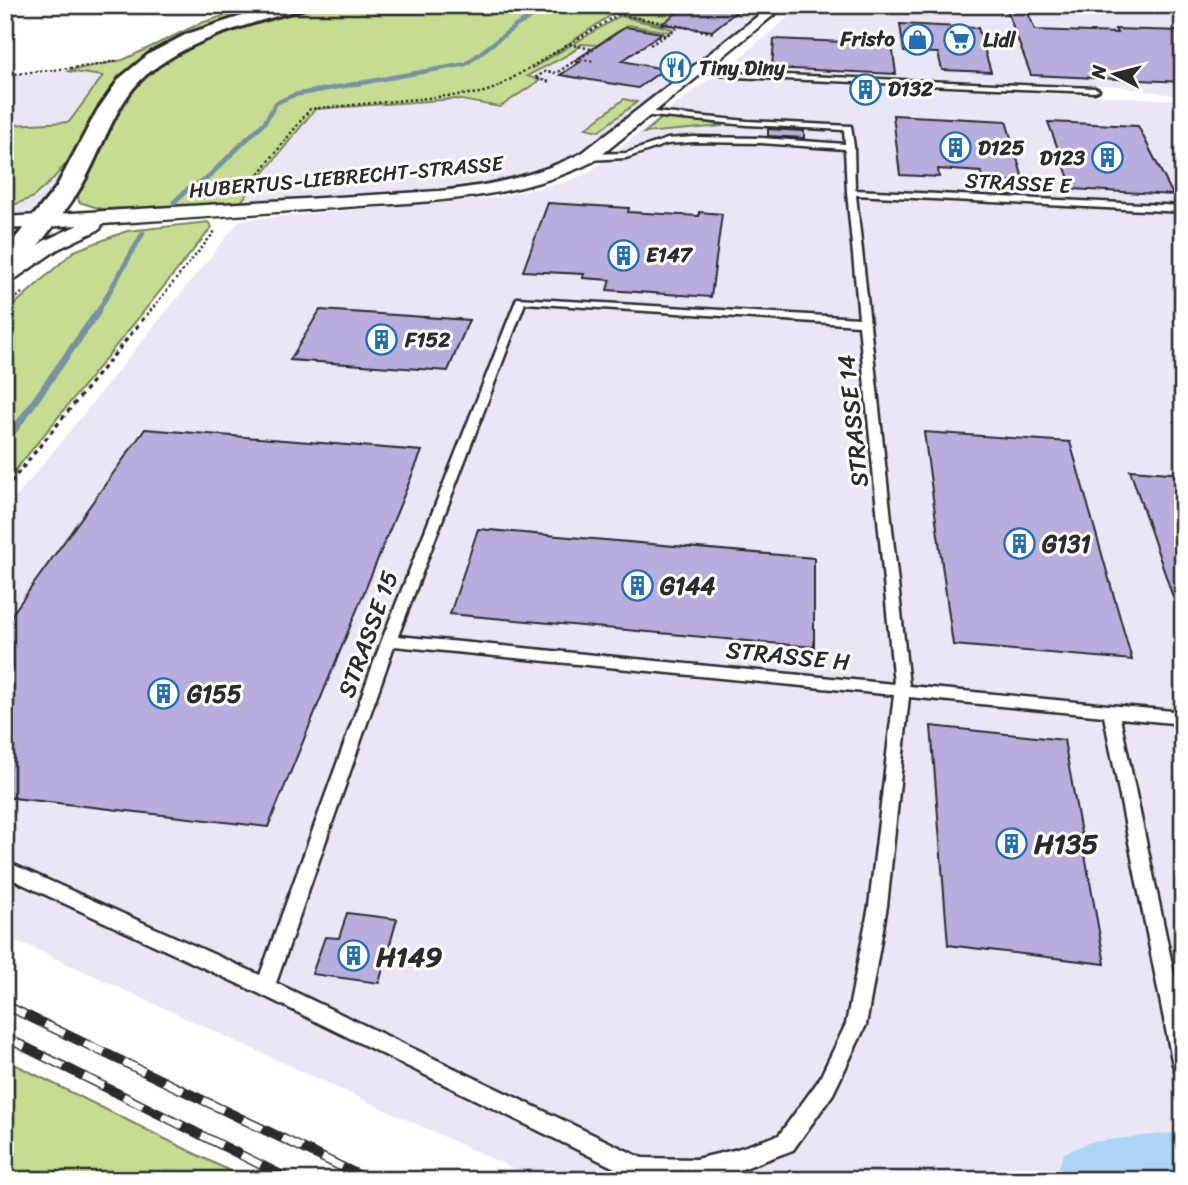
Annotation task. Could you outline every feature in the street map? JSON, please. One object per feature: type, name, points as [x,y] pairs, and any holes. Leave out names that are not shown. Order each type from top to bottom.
[{"type":"main road","points":[[5,269],[68,187],[122,88],[138,72],[160,55],[203,35],[296,5]]},
{"type":"street","name":"HUBERTUS-LIEBRECHT-STRASSE","points":[[5,223],[231,211],[510,187],[564,171],[588,157],[780,5]]},
{"type":"street","points":[[5,216],[36,205],[68,187]]},
{"type":"street","name":"HUBERTUS-LIEBRECHT-STRASSE","points":[[5,277],[51,245],[110,219]]},
{"type":"lane","points":[[702,68],[734,75],[1095,90]]},
{"type":"lane","points":[[588,157],[630,155],[669,141],[744,140],[850,147],[848,128],[747,123],[644,113]]},
{"type":"lane","points":[[744,140],[747,123]]},
{"type":"lane","name":"STRASSE 14","points":[[5,869],[265,987],[641,1169],[696,1170],[734,1161],[786,1143],[826,1087],[856,1026],[878,906],[902,690],[851,192],[850,147]]},
{"type":"lane","name":"STRASSE E","points":[[851,192],[1183,209]]},
{"type":"lane","name":"STRASSE 15","points":[[265,987],[389,640],[521,300],[865,322]]},
{"type":"lane","name":"STRASSE H","points":[[389,640],[1183,718]]},
{"type":"lane","points":[[1111,712],[1183,1065]]},
{"type":"path","points":[[573,5],[676,27],[741,37]]},
{"type":"path","points":[[5,489],[231,211],[310,109],[465,96],[496,88],[634,5]]},
{"type":"path","points":[[653,43],[672,33],[676,27]]},
{"type":"path","points":[[650,46],[657,37],[672,33]]},
{"type":"path","points":[[549,82],[535,78],[546,71],[556,73],[592,49],[569,44]]},
{"type":"path","points":[[5,75],[98,65],[121,59]]},
{"type":"path","points":[[579,59],[593,61]]},
{"type":"shaded area","points":[[637,5],[770,5],[693,68],[564,163],[528,176],[491,184],[239,204],[315,109],[476,98],[498,88]]},
{"type":"shaded area","points":[[802,5],[1183,5],[1183,97],[1118,86],[727,69]]},
{"type":"shaded area","points":[[132,64],[100,103],[71,162],[42,207],[5,254],[5,77]]},
{"type":"shaded area","points":[[710,78],[1183,100],[1183,1180],[538,1180],[5,935],[5,511],[240,220],[493,198],[565,182],[588,173]]},
{"type":"green space","points":[[259,5],[289,5],[209,29],[110,94],[66,164],[50,182],[32,198],[5,208],[5,128],[10,125],[69,122],[103,76],[67,71],[123,60],[201,23]]},
{"type":"green space","points":[[323,5],[570,5],[611,15],[531,69],[620,16],[673,29],[669,32],[628,25],[597,45],[581,44],[565,56],[527,76],[540,80],[500,107],[456,99],[315,109],[239,204],[101,209],[79,202],[78,195],[116,118],[130,94],[146,75],[166,59],[217,35]]},
{"type":"green space","points":[[636,5],[687,5],[663,23],[664,25],[620,14]]},
{"type":"green space","points":[[624,99],[637,102],[599,131],[586,128]]},
{"type":"green space","points":[[662,118],[695,120],[723,126],[644,133]]},
{"type":"green space","points":[[208,222],[212,227],[5,483],[5,313],[74,251],[127,231]]},
{"type":"green space","points":[[5,1059],[24,1069],[248,1180],[5,1180]]},
{"type":"building","points":[[687,5],[745,5],[712,31],[662,24]]},
{"type":"building","points":[[1005,5],[1025,5],[1035,30],[1117,33],[1115,29],[1183,31],[1183,82],[1031,75]]},
{"type":"building","name":"Lidl","points":[[900,24],[978,28],[991,72],[942,70],[938,53],[904,52]]},
{"type":"building","points":[[626,27],[662,33],[622,61],[664,69],[638,88],[560,75],[580,62],[574,61]]},
{"type":"building","points":[[774,39],[892,44],[896,74],[772,68]]},
{"type":"building","name":"D125","points":[[893,115],[1006,121],[1024,182],[983,180],[981,172],[938,169],[939,177],[900,175]]},
{"type":"building","name":"D123","points":[[1048,122],[1138,126],[1173,195],[1073,189]]},
{"type":"building","points":[[768,129],[804,131],[804,138],[768,136]]},
{"type":"building","name":"E147","points":[[548,203],[629,208],[628,212],[699,216],[699,212],[722,214],[711,297],[607,290],[610,280],[583,278],[584,274],[523,271]]},
{"type":"building","name":"F152","points":[[320,310],[469,320],[448,371],[290,360]]},
{"type":"building","name":"G155","points":[[145,429],[422,451],[268,827],[5,797],[5,624]]},
{"type":"building","name":"G131","points":[[924,432],[1070,442],[1132,660],[953,645]]},
{"type":"building","points":[[1130,470],[1183,474],[1183,614],[1179,615]]},
{"type":"building","name":"G144","points":[[478,529],[814,558],[814,647],[450,614]]},
{"type":"building","name":"H135","points":[[931,726],[1064,740],[1105,964],[948,945]]},
{"type":"building","name":"H149","points":[[347,913],[397,919],[379,983],[312,974],[325,937],[339,938]]},
{"type":"waterway","points":[[247,139],[265,122],[276,103],[294,95],[466,64],[517,25],[554,5]]},
{"type":"waterway","points":[[174,202],[189,188],[205,180],[249,137]]},
{"type":"waterway","points":[[96,315],[143,233]]},
{"type":"waterway","points":[[5,443],[97,313]]},
{"type":"waterway","points":[[1091,1180],[1171,1170],[1183,1172]]},
{"type":"railway","points":[[5,1005],[369,1180]]},
{"type":"railway","points":[[5,1037],[291,1180]]},
{"type":"place","name":"Fristo","points":[[918,39]]},
{"type":"place","name":"Lidl","points":[[960,40]]},
{"type":"place","name":"Tiny Diny","points":[[676,68]]},
{"type":"place","name":"D132","points":[[865,89]]},
{"type":"place","name":"D125","points":[[955,148]]},
{"type":"place","name":"D123","points":[[1108,158]]},
{"type":"place","name":"E147","points":[[623,255]]},
{"type":"place","name":"F152","points":[[382,340]]},
{"type":"place","name":"G131","points":[[1019,544]]},
{"type":"place","name":"G144","points":[[637,586]]},
{"type":"place","name":"G155","points":[[164,694]]},
{"type":"place","name":"H135","points":[[1011,843]]},
{"type":"place","name":"H149","points":[[353,956]]}]
